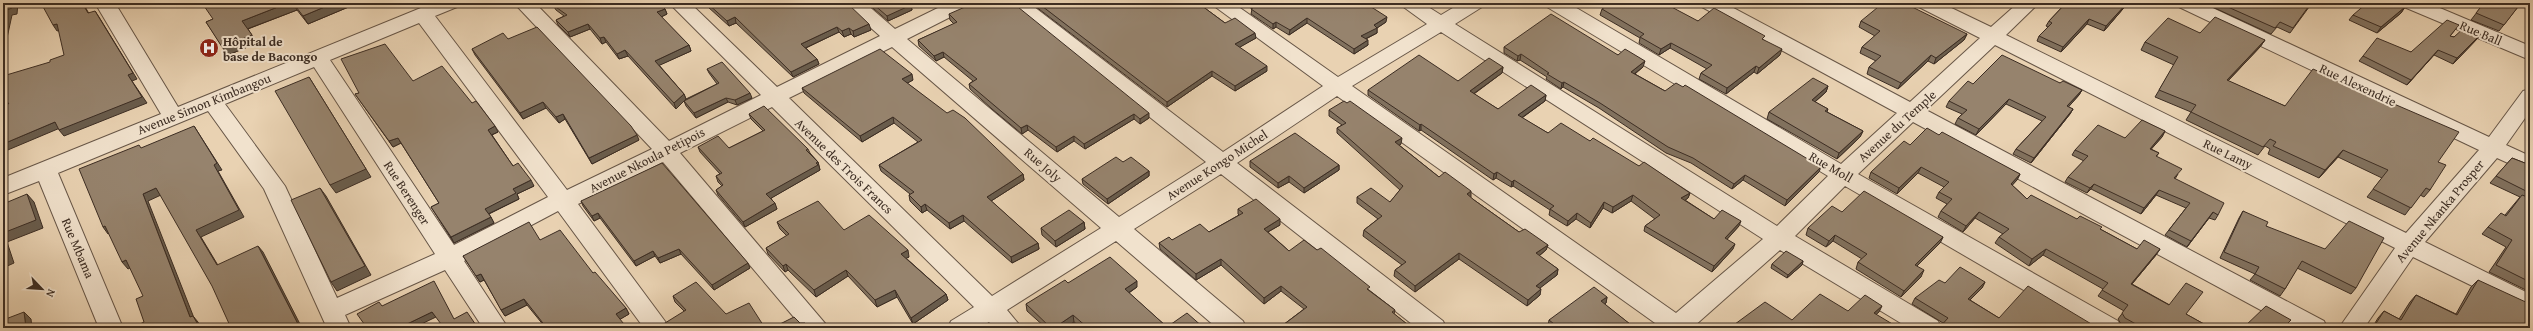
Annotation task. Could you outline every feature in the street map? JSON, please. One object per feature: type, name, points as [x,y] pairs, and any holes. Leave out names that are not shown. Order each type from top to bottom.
[{"type":"street","points":[[105,3],[174,117]]},
{"type":"street","name":"Avenue Simon Kimbangou","points":[[3,187],[450,3]]},
{"type":"street","points":[[524,3],[665,150],[817,328]]},
{"type":"street","name":"Avenue des Trois Francs","points":[[679,3],[1010,328]]},
{"type":"street","name":"Rue Joly","points":[[853,3],[1234,328]]},
{"type":"street","name":"Avenue Nkoula Petipois","points":[[334,320],[562,199],[574,197],[773,96],[963,3]]},
{"type":"street","points":[[1017,3],[1223,162],[1434,328]]},
{"type":"street","points":[[1220,3],[1677,327]]},
{"type":"street","points":[[1408,3],[1779,238],[1929,328]]},
{"type":"street","name":"Avenue Kongo Michel","points":[[960,328],[1116,228],[1223,162],[1338,86],[1475,3]]},
{"type":"street","name":"Rue Moll","points":[[1554,3],[1843,175],[2110,328]]},
{"type":"street","points":[[1709,3],[2315,328]]},
{"type":"street","name":"Rue Lamy","points":[[1926,3],[2530,305]]},
{"type":"street","name":"Avenue du Temple","points":[[1677,327],[1779,238],[1843,175],[1913,112],[2029,3]]},
{"type":"street","name":"Rue Alexendrie","points":[[2186,3],[2530,165]]},
{"type":"street","name":"Rue Ball","points":[[2411,3],[2530,54]]},
{"type":"street","points":[[423,14],[658,328]]},
{"type":"street","name":"Rue Berenger","points":[[318,58],[496,328]]},
{"type":"street","name":"Avenue Nkanka Prosper","points":[[2352,328],[2410,244],[2493,148],[2530,96]]},
{"type":"street","points":[[212,101],[274,186],[334,320]]},
{"type":"street","name":"Rue Mbama","points":[[45,169],[111,328]]},
{"type":"building","points":[[3,3],[13,3],[12,8],[7,10],[3,29]]},
{"type":"building","points":[[41,3],[82,3],[88,13],[95,11],[133,73],[128,75],[142,97],[59,130],[55,122],[3,144],[3,110],[9,103],[3,105],[3,76],[50,62],[50,60],[64,55],[57,24],[53,25]]},
{"type":"building","points":[[202,3],[228,3],[229,5],[233,3],[288,3],[242,21],[252,35],[222,47],[206,22],[213,19]]},
{"type":"building","points":[[293,3],[334,3],[303,16]]},
{"type":"building","points":[[557,3],[660,3],[665,9],[657,12],[689,45],[655,61],[684,94],[674,103],[625,50],[617,54],[604,37],[600,38],[588,24],[568,32],[556,20],[567,15],[553,5]]},
{"type":"building","points":[[707,3],[847,3],[869,24],[853,31],[849,28],[842,31],[837,27],[801,44],[817,59],[791,72],[735,17],[727,21]]},
{"type":"building","points":[[872,3],[909,3],[911,5],[887,16]]},
{"type":"building","points":[[974,3],[1013,3],[1149,113],[1140,119],[1134,114],[1084,144],[1074,136],[1056,147],[1027,125],[1021,128],[969,84],[977,79],[943,52],[934,56],[918,40],[957,22],[949,14]]},
{"type":"building","points":[[1038,3],[1198,3],[1225,23],[1235,18],[1255,33],[1235,44],[1267,66],[1235,86],[1212,71],[1167,102]]},
{"type":"building","points":[[1251,3],[1365,3],[1387,17],[1374,25],[1377,28],[1361,36],[1368,40],[1354,49],[1307,18],[1290,30],[1276,22],[1273,24],[1251,9],[1256,6]]},
{"type":"building","points":[[1611,3],[1664,3],[1698,21],[1714,8],[1765,36],[1762,39],[1782,49],[1759,68],[1756,66],[1727,88],[1701,73],[1712,65],[1671,43],[1661,49],[1640,37],[1644,34],[1602,9]]},
{"type":"building","points":[[1883,3],[1904,3],[1967,34],[1936,58],[1931,55],[1901,83],[1869,67],[1881,56],[1862,47],[1880,31],[1861,21]]},
{"type":"building","points":[[2066,3],[2127,3],[2106,26],[2089,19],[2063,47],[2039,36],[2052,23],[2049,21]]},
{"type":"building","points":[[2219,3],[2269,3],[2278,7],[2281,3],[2311,3],[2293,28],[2280,22],[2275,28]]},
{"type":"building","points":[[2367,3],[2396,3],[2405,7],[2381,27],[2353,15]]},
{"type":"building","points":[[2484,3],[2521,3],[2504,25],[2476,13]]},
{"type":"building","points":[[1551,14],[1618,55],[1625,49],[1645,61],[1631,72],[1665,91],[1676,83],[1683,87],[1685,85],[1821,167],[1787,200],[1745,175],[1734,184],[1693,158],[1668,147],[1600,103],[1547,74],[1549,73],[1521,54],[1518,56],[1504,47]]},
{"type":"building","points":[[2215,17],[2265,40],[2227,80],[2285,106],[2313,69],[2459,132],[2438,162],[2446,165],[2430,190],[2426,188],[2411,208],[2373,189],[2388,170],[2343,150],[2325,170],[2273,146],[2276,142],[2270,139],[2263,147],[2191,112],[2196,105],[2159,90],[2178,57],[2145,42],[2168,18],[2200,33]]},
{"type":"building","points":[[2447,20],[2459,25],[2450,36],[2454,37],[2465,27],[2481,34],[2457,58],[2438,50],[2411,80],[2363,56],[2377,38],[2411,52]]},
{"type":"building","points":[[537,27],[631,126],[637,135],[589,158],[563,114],[556,117],[543,102],[520,113],[472,49],[503,33],[508,39]]},
{"type":"building","points":[[385,44],[413,81],[442,66],[472,103],[476,101],[495,126],[488,130],[513,166],[518,163],[531,180],[513,189],[516,193],[485,209],[491,217],[451,237],[431,207],[439,203],[398,138],[389,141],[355,94],[359,93],[341,59]]},
{"type":"building","points":[[880,49],[912,74],[902,79],[947,113],[953,110],[965,118],[1023,174],[987,197],[1038,243],[1011,257],[963,215],[949,223],[925,204],[921,207],[909,195],[914,192],[879,165],[922,140],[893,117],[860,136],[802,88]]},
{"type":"building","points":[[1419,55],[1458,81],[1489,58],[1503,67],[1470,91],[1498,109],[1531,85],[1546,95],[1518,115],[1548,133],[1561,123],[1590,141],[1593,138],[1639,166],[1644,162],[1690,193],[1681,198],[1714,219],[1722,210],[1741,221],[1725,238],[1735,244],[1714,266],[1645,226],[1660,215],[1633,195],[1613,207],[1604,202],[1591,223],[1577,213],[1568,221],[1550,209],[1554,206],[1514,180],[1512,182],[1497,172],[1494,174],[1368,90]]},
{"type":"building","points":[[2002,55],[2060,83],[2063,81],[2082,90],[2067,106],[2073,109],[2034,158],[2016,149],[2046,117],[2009,99],[1979,129],[1958,118],[1967,110],[1949,101],[1968,81],[1973,84]]},
{"type":"building","points":[[722,62],[750,93],[735,100],[726,98],[694,113],[684,101],[719,83],[707,69]]},
{"type":"building","points":[[309,77],[366,169],[330,185],[275,91]]},
{"type":"building","points":[[1813,78],[1828,86],[1812,100],[1828,109],[1825,111],[1863,131],[1839,153],[1769,112]]},
{"type":"building","points":[[1344,101],[1347,103],[1350,101],[1402,138],[1395,142],[1439,177],[1445,172],[1471,191],[1467,194],[1474,200],[1519,232],[1525,229],[1548,245],[1536,253],[1558,269],[1536,286],[1541,289],[1528,300],[1459,253],[1415,286],[1395,270],[1406,262],[1364,230],[1382,216],[1357,197],[1371,188],[1390,202],[1403,186],[1337,128],[1346,123],[1329,110]]},
{"type":"building","points":[[764,106],[808,149],[806,150],[818,162],[816,163],[818,165],[766,194],[775,203],[743,222],[716,190],[723,185],[716,176],[722,173],[698,147],[718,136],[729,148],[765,130],[749,114]]},
{"type":"building","points":[[2142,120],[2165,131],[2150,149],[2159,153],[2156,156],[2182,169],[2174,178],[2224,203],[2218,215],[2213,212],[2191,241],[2169,230],[2190,203],[2159,190],[2144,208],[2094,184],[2090,188],[2068,177],[2088,156],[2075,150],[2098,125],[2125,138]]},
{"type":"building","points":[[194,126],[217,163],[214,165],[239,210],[196,230],[217,265],[258,246],[300,328],[231,328],[212,286],[156,188],[143,194],[190,317],[193,316],[200,328],[142,328],[140,324],[144,322],[136,299],[143,296],[126,260],[122,262],[105,226],[103,227],[79,169],[139,145],[141,148]]},
{"type":"building","points":[[1927,128],[1939,135],[1942,132],[2020,174],[2011,184],[2027,199],[2031,195],[2077,219],[2080,216],[2102,227],[2100,229],[2137,249],[2144,240],[2160,249],[2131,284],[2169,305],[2186,283],[2203,292],[2186,314],[2211,328],[2143,328],[2125,318],[2122,313],[2128,305],[2102,290],[2108,283],[2046,249],[2032,259],[1999,237],[2009,229],[1979,212],[1966,226],[1941,211],[1952,199],[1939,192],[1949,182],[1921,167],[1899,188],[1871,172],[1904,141],[1910,145]]},
{"type":"building","points":[[1295,133],[1339,165],[1304,188],[1289,176],[1278,183],[1250,161]]},
{"type":"building","points":[[1116,157],[1123,162],[1131,157],[1149,171],[1107,199],[1082,179]]},
{"type":"building","points":[[2512,158],[2530,165],[2530,193],[2496,176]]},
{"type":"building","points":[[662,163],[748,263],[712,285],[679,249],[658,258],[653,251],[634,261],[598,213],[592,216],[581,201]]},
{"type":"building","points":[[320,188],[365,266],[331,282],[291,200]]},
{"type":"building","points":[[1864,191],[1943,237],[1915,265],[1924,270],[1904,291],[1858,262],[1867,254],[1835,235],[1829,241],[1808,228],[1832,206],[1842,212]]},
{"type":"building","points":[[27,194],[36,220],[3,233],[3,204]]},
{"type":"building","points":[[2522,195],[2530,198],[2530,282],[2496,265],[2512,240],[2488,227],[2501,213],[2506,216]]},
{"type":"building","points":[[1256,199],[1280,219],[1264,229],[1289,251],[1304,240],[1317,250],[1321,248],[1370,287],[1367,289],[1395,310],[1392,312],[1412,328],[1279,328],[1307,307],[1281,286],[1264,298],[1221,259],[1196,274],[1159,243],[1169,237],[1172,240],[1200,224],[1209,232],[1243,213],[1238,209]]},
{"type":"building","points":[[818,201],[844,230],[869,215],[908,250],[901,254],[946,294],[911,318],[895,290],[875,300],[846,270],[814,290],[786,264],[783,266],[766,248],[789,234],[777,222]]},
{"type":"building","points":[[1069,210],[1084,222],[1055,241],[1041,228]]},
{"type":"building","points":[[2243,211],[2268,222],[2266,226],[2325,249],[2349,221],[2384,238],[2356,288],[2302,261],[2285,289],[2255,274],[2259,267],[2224,252]]},
{"type":"building","points":[[529,222],[540,240],[560,230],[593,273],[595,272],[626,308],[616,314],[627,328],[543,328],[546,327],[524,299],[501,310],[481,274],[476,276],[463,256]]},
{"type":"building","points":[[3,243],[7,255],[3,257]]},
{"type":"building","points":[[1786,251],[1803,261],[1788,275],[1772,264]]},
{"type":"building","points":[[1110,257],[1137,281],[1125,289],[1167,327],[1187,313],[1204,328],[1088,328],[1073,315],[1054,328],[1051,328],[1026,304],[1065,280],[1068,283]]},
{"type":"building","points":[[1960,267],[1985,282],[1968,299],[1999,318],[2028,286],[2098,328],[1939,328],[1948,318],[1915,298],[1939,280],[1945,283]]},
{"type":"building","points":[[2478,280],[2530,304],[2530,328],[2448,328],[2441,325],[2439,328],[2373,328],[2384,311],[2401,320],[2416,295],[2457,315]]},
{"type":"building","points":[[434,281],[454,319],[467,312],[478,328],[444,328],[432,312],[405,325],[407,328],[367,328],[357,314],[379,302],[382,306]]},
{"type":"building","points":[[696,282],[726,314],[749,303],[765,328],[657,328],[686,310],[673,296]]},
{"type":"building","points":[[1594,287],[1607,297],[1601,301],[1635,328],[1559,328],[1549,320]]},
{"type":"building","points":[[1820,294],[1848,311],[1865,295],[1882,306],[1874,313],[1899,328],[1731,327],[1765,302],[1792,320]]},
{"type":"building","points":[[2266,306],[2291,320],[2283,328],[2243,328]]},
{"type":"building","points":[[24,312],[26,328],[3,328],[3,320]]},
{"type":"building","points":[[794,317],[800,323],[805,323],[808,328],[772,328]]},
{"type":"place","name":"Hôpital de base de Bacongo","points":[[209,48]]}]
